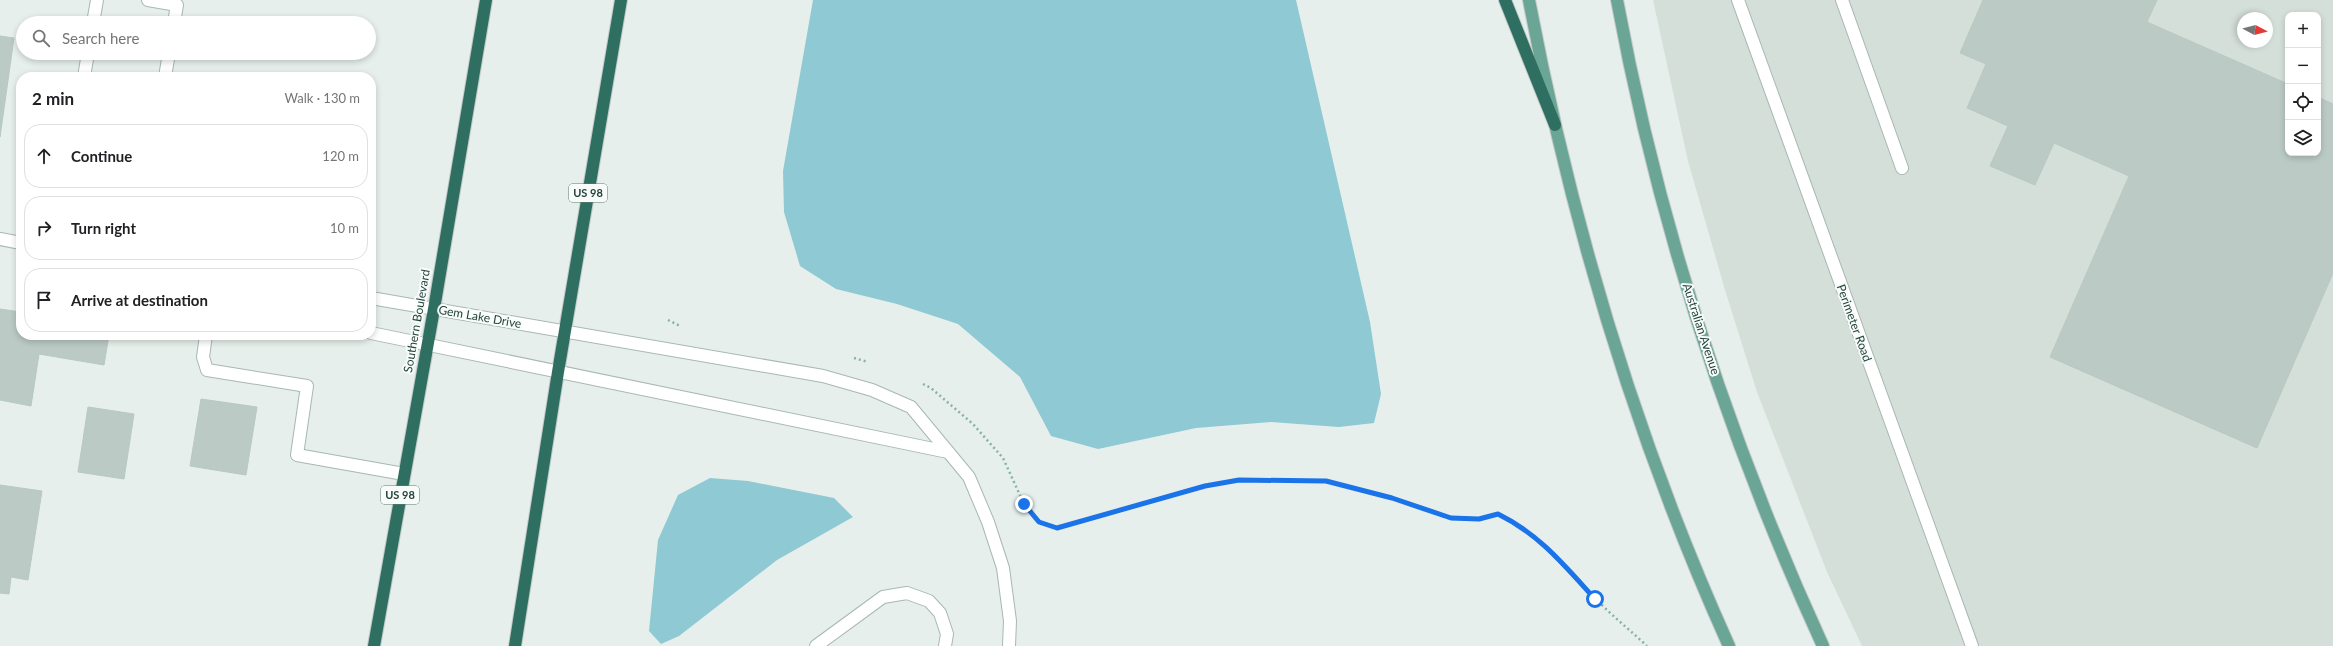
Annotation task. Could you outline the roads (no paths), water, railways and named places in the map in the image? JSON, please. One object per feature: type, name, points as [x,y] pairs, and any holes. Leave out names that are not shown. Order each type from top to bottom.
[{"type":"highway","name":"Southern Boulevard","points":[[374,646],[428,345],[486,0]]},
{"type":"highway","name":"US 98","points":[[515,646],[558,372],[621,0]]},
{"type":"highway","points":[[619,14],[624,0]]},
{"type":"highway","points":[[1505,0],[1555,125]]},
{"type":"main road","points":[[1529,0],[1568,182],[1600,298],[1638,415],[1678,526],[1728,646]]},
{"type":"main road","name":"Australian Avenue","points":[[1617,0],[1651,157],[1683,273],[1739,444],[1783,555],[1823,646]]},
{"type":"street","points":[[94,16],[97,0]]},
{"type":"street","points":[[148,0],[177,5],[175,16]]},
{"type":"street","name":"Perimeter Road","points":[[1738,0],[1972,646]]},
{"type":"street","points":[[1842,0],[1902,168]]},
{"type":"street","points":[[85,72],[87,60]]},
{"type":"street","points":[[166,72],[168,60]]},
{"type":"street","points":[[0,239],[16,242]]},
{"type":"street","name":"Gem Lake Drive","points":[[376,299],[823,376],[872,390],[911,407],[969,477],[988,522],[1003,568],[1010,621],[1009,646]]},
{"type":"street","points":[[376,334],[948,452]]},
{"type":"street","points":[[205,340],[203,357],[207,370],[307,386],[297,455],[404,474]]},
{"type":"street","points":[[816,646],[884,597],[907,593],[929,601],[940,613],[947,634],[945,646]]},
{"type":"water","points":[[813,0],[1296,0],[1370,322],[1381,394],[1374,423],[1339,427],[1271,422],[1196,428],[1098,449],[1051,436],[1020,377],[958,324],[897,304],[836,289],[800,266],[784,212],[783,171]]},
{"type":"water","points":[[710,478],[748,481],[834,498],[853,517],[777,560],[679,636],[661,644],[649,631],[658,540],[678,495]]}]
